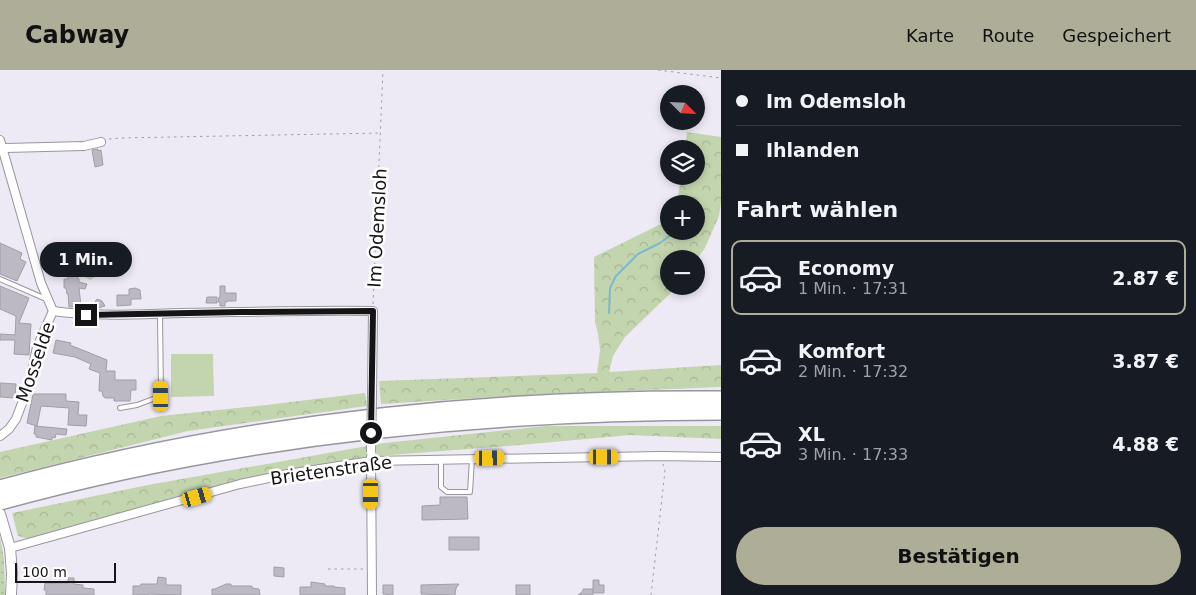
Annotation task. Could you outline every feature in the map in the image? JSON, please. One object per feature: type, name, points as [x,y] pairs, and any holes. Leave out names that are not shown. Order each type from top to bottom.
[{"type":"highway","points":[[0,488],[155,452],[277,430],[398,414],[512,405],[721,399]]},
{"type":"highway","points":[[0,502],[90,479],[194,457],[330,436],[444,423],[521,418],[634,413],[721,412]]},
{"type":"street","name":"Mosselde","points":[[0,140],[41,283],[53,311],[37,347],[29,385],[16,419],[9,430],[0,436]]},
{"type":"street","points":[[2,149],[84,146],[101,142]]},
{"type":"street","points":[[53,311],[100,316],[373,311]]},
{"type":"street","name":"Im Odemsloh","points":[[372,595],[373,311]]},
{"type":"street","name":"Brietenstraße","points":[[10,548],[240,484],[371,457],[441,459],[721,457]]},
{"type":"street","points":[[0,514],[10,548],[11,595]]},
{"type":"lane","points":[[0,279],[48,300]]},
{"type":"lane","points":[[120,408],[137,405],[161,396],[160,314]]},
{"type":"lane","points":[[441,459],[441,487],[447,492],[470,492],[472,459]]},
{"type":"path","name":"Im Odemsloh","points":[[373,311],[383,70]]},
{"type":"path","points":[[658,70],[721,78]]},
{"type":"path","points":[[101,142],[120,138],[381,134]]},
{"type":"path","points":[[651,595],[665,471],[661,456]]},
{"type":"path","points":[[328,569],[372,569]]},
{"type":"green space","points":[[687,132],[721,137],[721,202],[719,216],[704,250],[660,250],[660,295],[669,295],[625,337],[613,356],[609,372],[721,365],[721,387],[543,394],[381,404],[379,381],[597,373],[600,350],[595,322],[594,257],[660,224],[660,240],[705,240],[705,195],[678,195],[680,185],[705,185],[705,140],[686,140]]},
{"type":"green space","points":[[90,256],[90,263],[93,265],[92,270],[96,274],[90,280],[83,276],[79,257]]},
{"type":"green space","points":[[171,354],[213,354],[214,396],[171,397]]},
{"type":"green space","points":[[365,393],[367,406],[188,431],[0,478],[0,452],[161,416]]},
{"type":"green space","points":[[545,426],[721,426],[721,439],[630,435],[366,457],[235,482],[30,539],[18,536],[12,513],[148,485],[384,443]]},
{"type":"green space","points":[[0,537],[4,559],[5,595],[0,595]]},
{"type":"building","points":[[98,149],[98,151],[101,150],[103,165],[95,167],[92,150]]},
{"type":"building","points":[[0,243],[22,253],[20,259],[26,262],[17,281],[0,274]]},
{"type":"building","points":[[69,266],[77,266],[79,282],[87,284],[85,289],[79,288],[81,306],[69,307],[68,294],[66,288],[64,288],[64,279],[68,279]]},
{"type":"building","points":[[0,286],[29,298],[19,323],[31,324],[29,355],[14,354],[15,340],[0,340],[0,334],[15,335],[16,316],[0,309]]},
{"type":"building","points":[[220,286],[225,286],[225,293],[236,293],[236,301],[227,301],[225,306],[220,306],[220,302],[218,302]]},
{"type":"building","points":[[135,288],[140,290],[141,299],[131,299],[131,305],[117,306],[117,295],[129,295],[129,289]]},
{"type":"building","points":[[207,297],[217,297],[217,303],[206,303]]},
{"type":"building","points":[[97,299],[102,301],[105,306],[98,308],[94,306]]},
{"type":"building","points":[[56,340],[71,343],[70,345],[107,360],[106,371],[115,371],[115,380],[136,380],[136,390],[131,390],[130,401],[114,401],[114,398],[105,398],[102,391],[99,391],[100,373],[89,369],[91,364],[75,357],[53,353]]},
{"type":"building","points":[[0,383],[16,384],[15,398],[0,397]]},
{"type":"building","points":[[33,394],[66,394],[66,401],[79,402],[78,415],[87,415],[86,426],[68,425],[69,408],[41,406],[37,426],[27,423]]},
{"type":"building","points":[[35,426],[67,429],[66,435],[56,434],[55,438],[52,437],[52,440],[36,437],[36,434],[34,434]]},
{"type":"building","points":[[440,497],[467,497],[468,519],[422,520],[422,506],[440,505]]},
{"type":"building","points":[[449,537],[479,537],[479,550],[449,550]]},
{"type":"building","points":[[274,567],[284,568],[284,577],[274,576]]},
{"type":"building","points":[[158,577],[166,578],[166,585],[181,585],[181,595],[133,595],[133,586],[157,584]]},
{"type":"building","points":[[68,578],[74,578],[74,584],[83,585],[83,588],[94,589],[94,595],[46,595],[46,590],[44,590],[45,583],[68,583]]},
{"type":"building","points":[[593,580],[599,580],[599,585],[604,585],[604,593],[593,593]]},
{"type":"building","points":[[311,582],[325,584],[325,586],[345,588],[345,595],[300,595],[300,587],[311,587]]},
{"type":"building","points":[[231,584],[231,586],[252,586],[252,588],[259,589],[260,595],[212,595],[212,589]]},
{"type":"building","points":[[459,584],[455,595],[421,594],[421,585]]},
{"type":"building","points":[[383,585],[393,585],[393,595],[383,594]]},
{"type":"building","points":[[516,585],[530,585],[530,595],[516,595]]},
{"type":"building","points":[[583,589],[593,589],[593,595],[578,595]]},
{"type":"waterway","points":[[609,313],[610,288],[616,276],[638,254],[664,240]]},
{"type":"route","points":[[86,315],[373,311],[371,433]]}]
